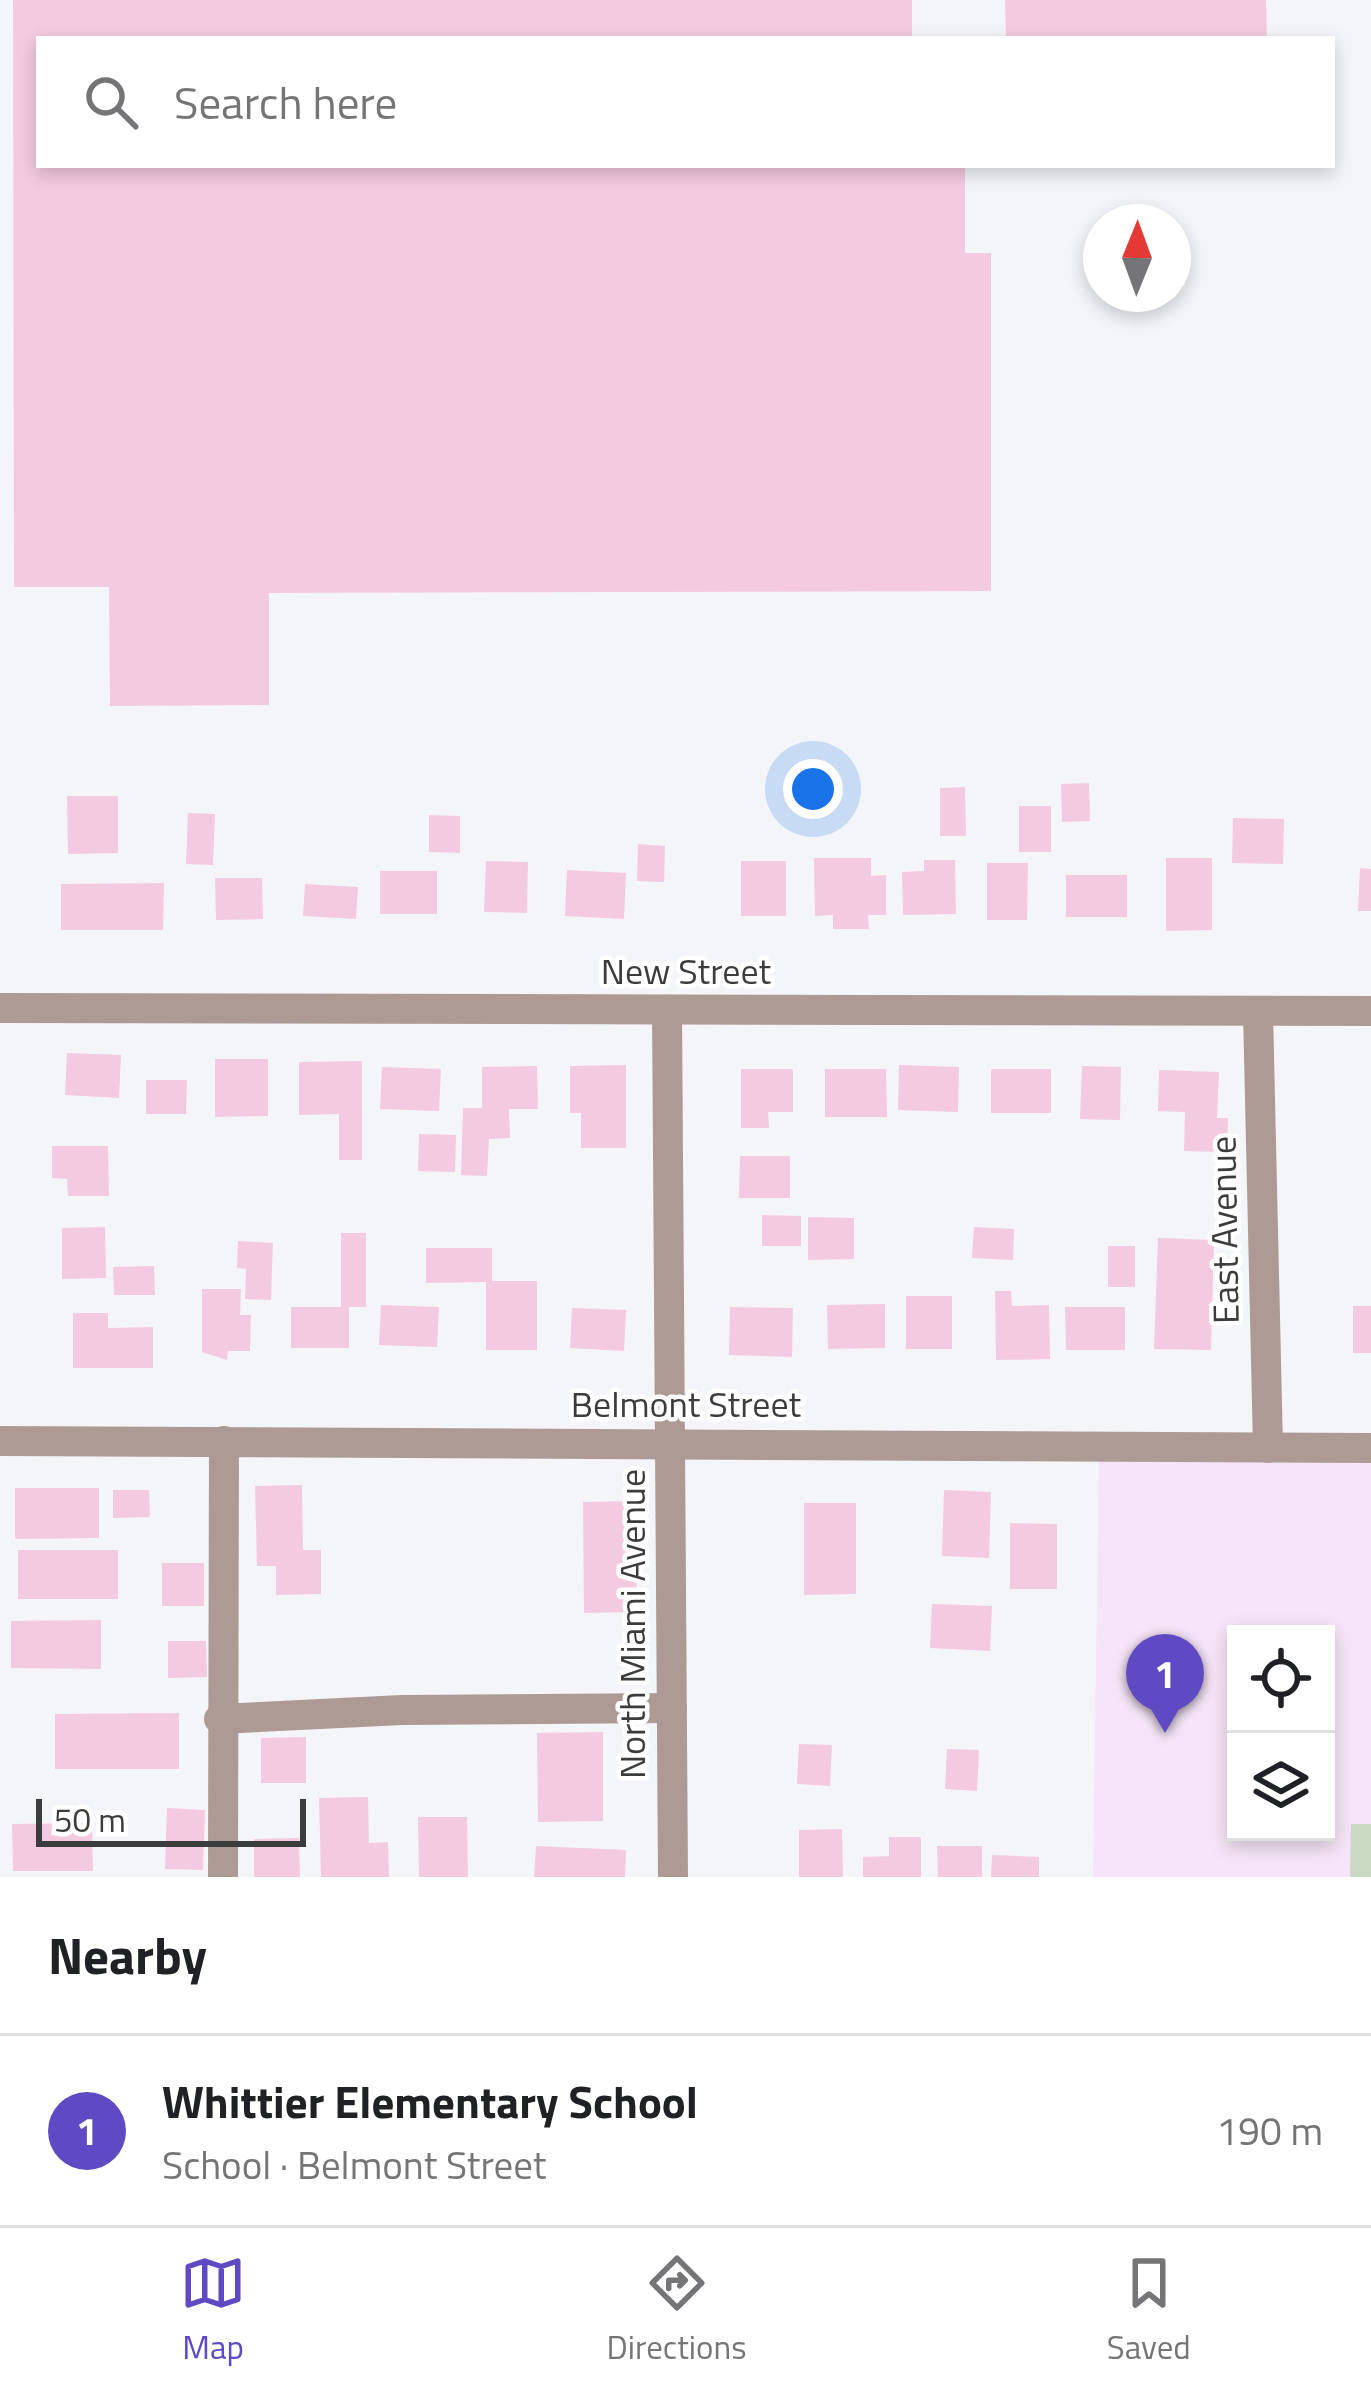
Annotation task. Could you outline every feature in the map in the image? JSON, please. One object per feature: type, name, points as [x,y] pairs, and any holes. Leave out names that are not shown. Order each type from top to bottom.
[{"type":"street","name":"New Street","points":[[0,1008],[1371,1011]]},
{"type":"street","name":"North Miami Avenue","points":[[667,1010],[673,1877]]},
{"type":"street","name":"East Avenue","points":[[1258,1011],[1268,1448]]},
{"type":"street","name":"Belmont Street","points":[[0,1441],[1371,1448]]},
{"type":"street","points":[[223,1877],[219,1719],[224,1441]]},
{"type":"street","points":[[219,1719],[402,1710],[672,1708]]},
{"type":"shaded area","points":[[1099,1446],[1371,1448],[1371,1877],[1093,1877]]},
{"type":"green space","points":[[1351,1824],[1371,1824],[1371,1877],[1350,1877]]},
{"type":"building","points":[[13,0],[912,0],[912,36],[36,36],[36,168],[965,168],[965,253],[991,253],[991,591],[269,593],[269,705],[110,706],[109,587],[14,587]]},
{"type":"building","points":[[1005,0],[1266,0],[1267,36],[1006,36]]},
{"type":"building","points":[[1089,783],[1090,821],[1062,822],[1061,784]]},
{"type":"building","points":[[965,787],[966,836],[940,836],[940,788]]},
{"type":"building","points":[[67,796],[118,796],[118,853],[68,854]]},
{"type":"building","points":[[1019,806],[1051,806],[1051,852],[1019,852]]},
{"type":"building","points":[[188,813],[215,814],[213,865],[186,864]]},
{"type":"building","points":[[429,815],[460,816],[460,853],[429,852]]},
{"type":"building","points":[[1233,818],[1284,819],[1283,864],[1232,863]]},
{"type":"building","points":[[638,844],[665,846],[664,882],[637,881]]},
{"type":"building","points":[[814,858],[871,858],[871,876],[886,875],[886,915],[868,915],[869,929],[833,929],[833,915],[815,916]]},
{"type":"building","points":[[1166,858],[1212,858],[1212,930],[1166,931]]},
{"type":"building","points":[[924,860],[955,860],[956,914],[903,915],[902,872],[924,871]]},
{"type":"building","points":[[486,861],[528,862],[527,913],[484,912]]},
{"type":"building","points":[[741,861],[786,861],[786,916],[741,916]]},
{"type":"building","points":[[987,863],[1028,863],[1027,920],[987,920]]},
{"type":"building","points":[[1360,868],[1371,869],[1371,911],[1358,911]]},
{"type":"building","points":[[567,870],[626,873],[624,919],[565,916]]},
{"type":"building","points":[[380,871],[437,871],[437,914],[380,914]]},
{"type":"building","points":[[1066,875],[1127,875],[1127,917],[1066,917]]},
{"type":"building","points":[[215,878],[262,878],[263,919],[216,920]]},
{"type":"building","points":[[164,883],[163,930],[61,930],[61,884]]},
{"type":"building","points":[[305,884],[358,887],[356,919],[303,916]]},
{"type":"building","points":[[67,1053],[121,1055],[119,1098],[65,1095]]},
{"type":"building","points":[[215,1059],[268,1059],[268,1116],[215,1117]]},
{"type":"building","points":[[362,1061],[362,1160],[339,1160],[339,1114],[299,1115],[299,1062]]},
{"type":"building","points":[[626,1065],[626,1148],[581,1148],[581,1113],[570,1113],[570,1066]]},
{"type":"building","points":[[899,1065],[959,1067],[958,1112],[898,1110]]},
{"type":"building","points":[[537,1066],[538,1109],[509,1109],[510,1138],[489,1139],[487,1176],[461,1175],[463,1108],[482,1108],[482,1067]]},
{"type":"building","points":[[1082,1066],[1121,1067],[1120,1120],[1080,1119]]},
{"type":"building","points":[[382,1067],[441,1069],[439,1111],[380,1109]]},
{"type":"building","points":[[741,1069],[793,1069],[793,1112],[768,1112],[769,1128],[741,1128]]},
{"type":"building","points":[[825,1069],[886,1069],[887,1117],[825,1117]]},
{"type":"building","points":[[991,1069],[1051,1069],[1051,1113],[991,1113]]},
{"type":"building","points":[[1159,1070],[1219,1072],[1217,1118],[1228,1118],[1227,1152],[1184,1151],[1185,1112],[1158,1111]]},
{"type":"building","points":[[146,1080],[187,1080],[186,1114],[146,1114]]},
{"type":"building","points":[[419,1134],[456,1135],[455,1172],[418,1171]]},
{"type":"building","points":[[52,1146],[108,1146],[109,1196],[68,1196],[67,1179],[52,1178]]},
{"type":"building","points":[[740,1156],[790,1156],[790,1198],[739,1198]]},
{"type":"building","points":[[762,1215],[801,1216],[801,1246],[762,1246]]},
{"type":"building","points":[[808,1217],[854,1218],[854,1259],[808,1260]]},
{"type":"building","points":[[105,1227],[106,1278],[62,1279],[62,1228]]},
{"type":"building","points":[[974,1227],[1014,1229],[1013,1260],[972,1258]]},
{"type":"building","points":[[341,1233],[366,1233],[366,1307],[349,1307],[349,1348],[291,1348],[291,1307],[341,1307]]},
{"type":"building","points":[[1158,1238],[1214,1240],[1211,1350],[1154,1349]]},
{"type":"building","points":[[238,1241],[273,1243],[271,1300],[245,1299],[246,1269],[237,1268]]},
{"type":"building","points":[[1108,1246],[1135,1246],[1135,1287],[1108,1287]]},
{"type":"building","points":[[426,1248],[492,1248],[492,1281],[537,1281],[537,1350],[486,1350],[486,1282],[426,1283]]},
{"type":"building","points":[[154,1266],[155,1295],[114,1295],[113,1267]]},
{"type":"building","points":[[202,1289],[241,1289],[240,1315],[251,1315],[250,1351],[228,1351],[227,1360],[202,1352]]},
{"type":"building","points":[[995,1291],[1011,1291],[1012,1306],[1049,1305],[1050,1359],[996,1360]]},
{"type":"building","points":[[906,1296],[952,1296],[952,1349],[906,1349]]},
{"type":"building","points":[[885,1304],[885,1348],[828,1349],[827,1305]]},
{"type":"building","points":[[381,1305],[439,1307],[437,1347],[379,1345]]},
{"type":"building","points":[[1353,1306],[1371,1306],[1371,1353],[1353,1353]]},
{"type":"building","points":[[730,1307],[793,1308],[792,1357],[729,1355]]},
{"type":"building","points":[[1065,1307],[1125,1307],[1125,1350],[1066,1350]]},
{"type":"building","points":[[572,1308],[626,1310],[624,1351],[570,1348]]},
{"type":"building","points":[[73,1313],[108,1313],[108,1328],[153,1327],[153,1368],[73,1368]]},
{"type":"building","points":[[302,1485],[303,1550],[321,1550],[321,1594],[276,1595],[276,1566],[257,1566],[255,1486]]},
{"type":"building","points":[[15,1488],[99,1488],[99,1538],[15,1539]]},
{"type":"building","points":[[113,1490],[149,1490],[150,1517],[113,1518]]},
{"type":"building","points":[[944,1490],[991,1492],[989,1558],[942,1556]]},
{"type":"building","points":[[636,1501],[637,1612],[584,1613],[583,1502]]},
{"type":"building","points":[[804,1503],[856,1503],[856,1594],[804,1595]]},
{"type":"building","points":[[1010,1523],[1057,1524],[1057,1589],[1010,1589]]},
{"type":"building","points":[[18,1550],[118,1550],[118,1599],[18,1599]]},
{"type":"building","points":[[162,1563],[204,1563],[204,1606],[162,1606]]},
{"type":"building","points":[[932,1604],[992,1606],[990,1651],[930,1648]]},
{"type":"building","points":[[101,1620],[101,1669],[11,1668],[11,1621]]},
{"type":"building","points":[[168,1641],[206,1641],[207,1677],[168,1678]]},
{"type":"building","points":[[179,1713],[179,1769],[55,1769],[55,1714]]},
{"type":"building","points":[[603,1732],[603,1821],[538,1822],[537,1733]]},
{"type":"building","points":[[306,1737],[306,1783],[261,1783],[261,1738]]},
{"type":"building","points":[[799,1744],[832,1745],[830,1786],[797,1784]]},
{"type":"building","points":[[947,1749],[979,1750],[977,1791],[945,1789]]},
{"type":"building","points":[[368,1797],[369,1843],[388,1842],[389,1877],[321,1877],[319,1798]]},
{"type":"building","points":[[167,1808],[205,1810],[203,1870],[165,1869]]},
{"type":"building","points":[[418,1817],[467,1817],[468,1877],[419,1877]]},
{"type":"building","points":[[92,1823],[93,1871],[13,1871],[12,1824]]},
{"type":"building","points":[[842,1829],[843,1877],[799,1877],[799,1830]]},
{"type":"building","points":[[889,1837],[921,1837],[921,1877],[863,1877],[863,1857],[889,1856]]},
{"type":"building","points":[[299,1838],[300,1877],[254,1877],[254,1839]]},
{"type":"building","points":[[536,1846],[626,1850],[625,1877],[534,1877]]},
{"type":"building","points":[[937,1846],[982,1846],[982,1877],[938,1877]]},
{"type":"building","points":[[992,1855],[1039,1857],[1039,1877],[991,1877]]},
{"type":"place","name":"Whittier Elementary School","points":[[1165,1733]]}]
